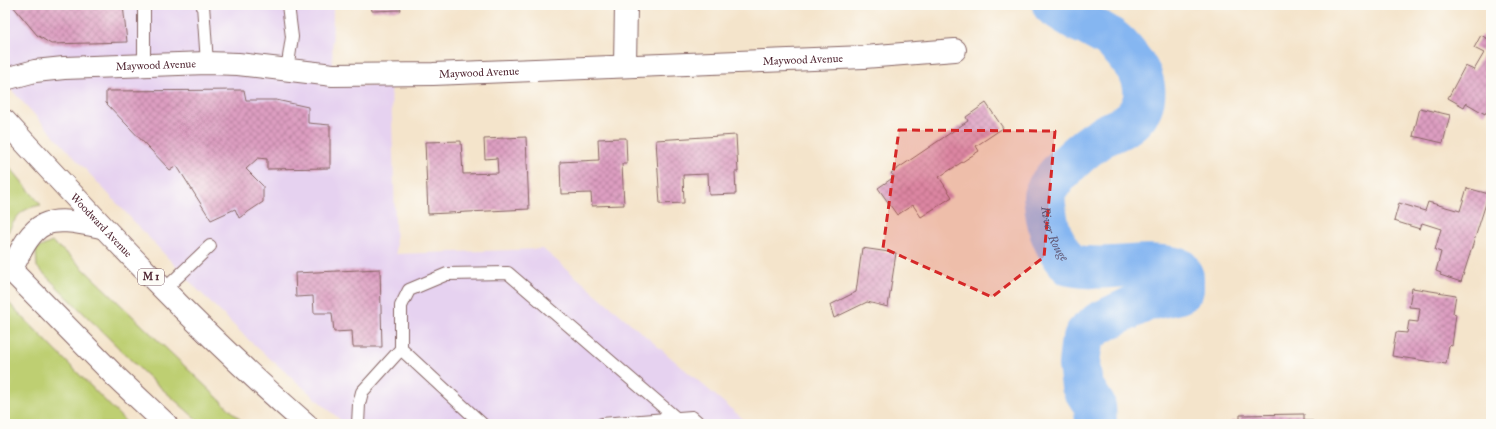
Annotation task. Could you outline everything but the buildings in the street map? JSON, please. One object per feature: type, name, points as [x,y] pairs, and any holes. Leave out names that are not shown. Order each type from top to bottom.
[{"type":"street","points":[[625,65],[626,5]]},
{"type":"street","name":"Maywood Avenue","points":[[5,79],[35,71],[207,63],[238,64],[333,75],[440,74],[551,70],[625,65],[864,57],[955,50]]},
{"type":"street","name":"Woodward Avenue","points":[[5,121],[101,227],[248,373],[306,424]]},
{"type":"street","points":[[101,227],[73,221],[54,222],[41,226],[30,235],[8,268],[110,372],[166,424]]},
{"type":"lane","points":[[144,5],[144,65]]},
{"type":"lane","points":[[204,5],[207,63]]},
{"type":"lane","points":[[288,5],[292,37],[288,70]]},
{"type":"lane","points":[[164,290],[210,246]]},
{"type":"lane","points":[[358,424],[359,404],[362,392],[401,349],[401,306],[409,290],[448,274],[508,273],[676,418]]},
{"type":"lane","points":[[401,349],[482,424]]},
{"type":"lane","points":[[602,424],[692,417],[700,424]]},
{"type":"highlighted area","points":[[899,130],[1055,131],[1044,257],[992,297],[883,248]]},
{"type":"shaded area","points":[[5,5],[333,5],[332,85],[391,86],[396,254],[543,249],[749,424],[345,424],[251,342],[195,287],[5,83]]},
{"type":"green space","points":[[5,161],[41,205],[20,214],[8,232],[5,229]]},
{"type":"green space","points":[[52,242],[70,256],[245,424],[202,424],[144,373],[37,267],[36,249]]},
{"type":"green space","points":[[5,299],[128,424],[5,424]]},
{"type":"waterway","name":"River Rouge","points":[[1053,5],[1112,39],[1118,44],[1138,71],[1144,87],[1143,103],[1134,118],[1124,126],[1103,136],[1087,147],[1060,172],[1047,189],[1044,196],[1045,207],[1048,225],[1054,241],[1070,265],[1098,268],[1138,265],[1165,266],[1179,269],[1183,277],[1183,289],[1179,293],[1147,300],[1099,323],[1086,334],[1081,346],[1079,365],[1082,386],[1095,406],[1096,424]]}]
